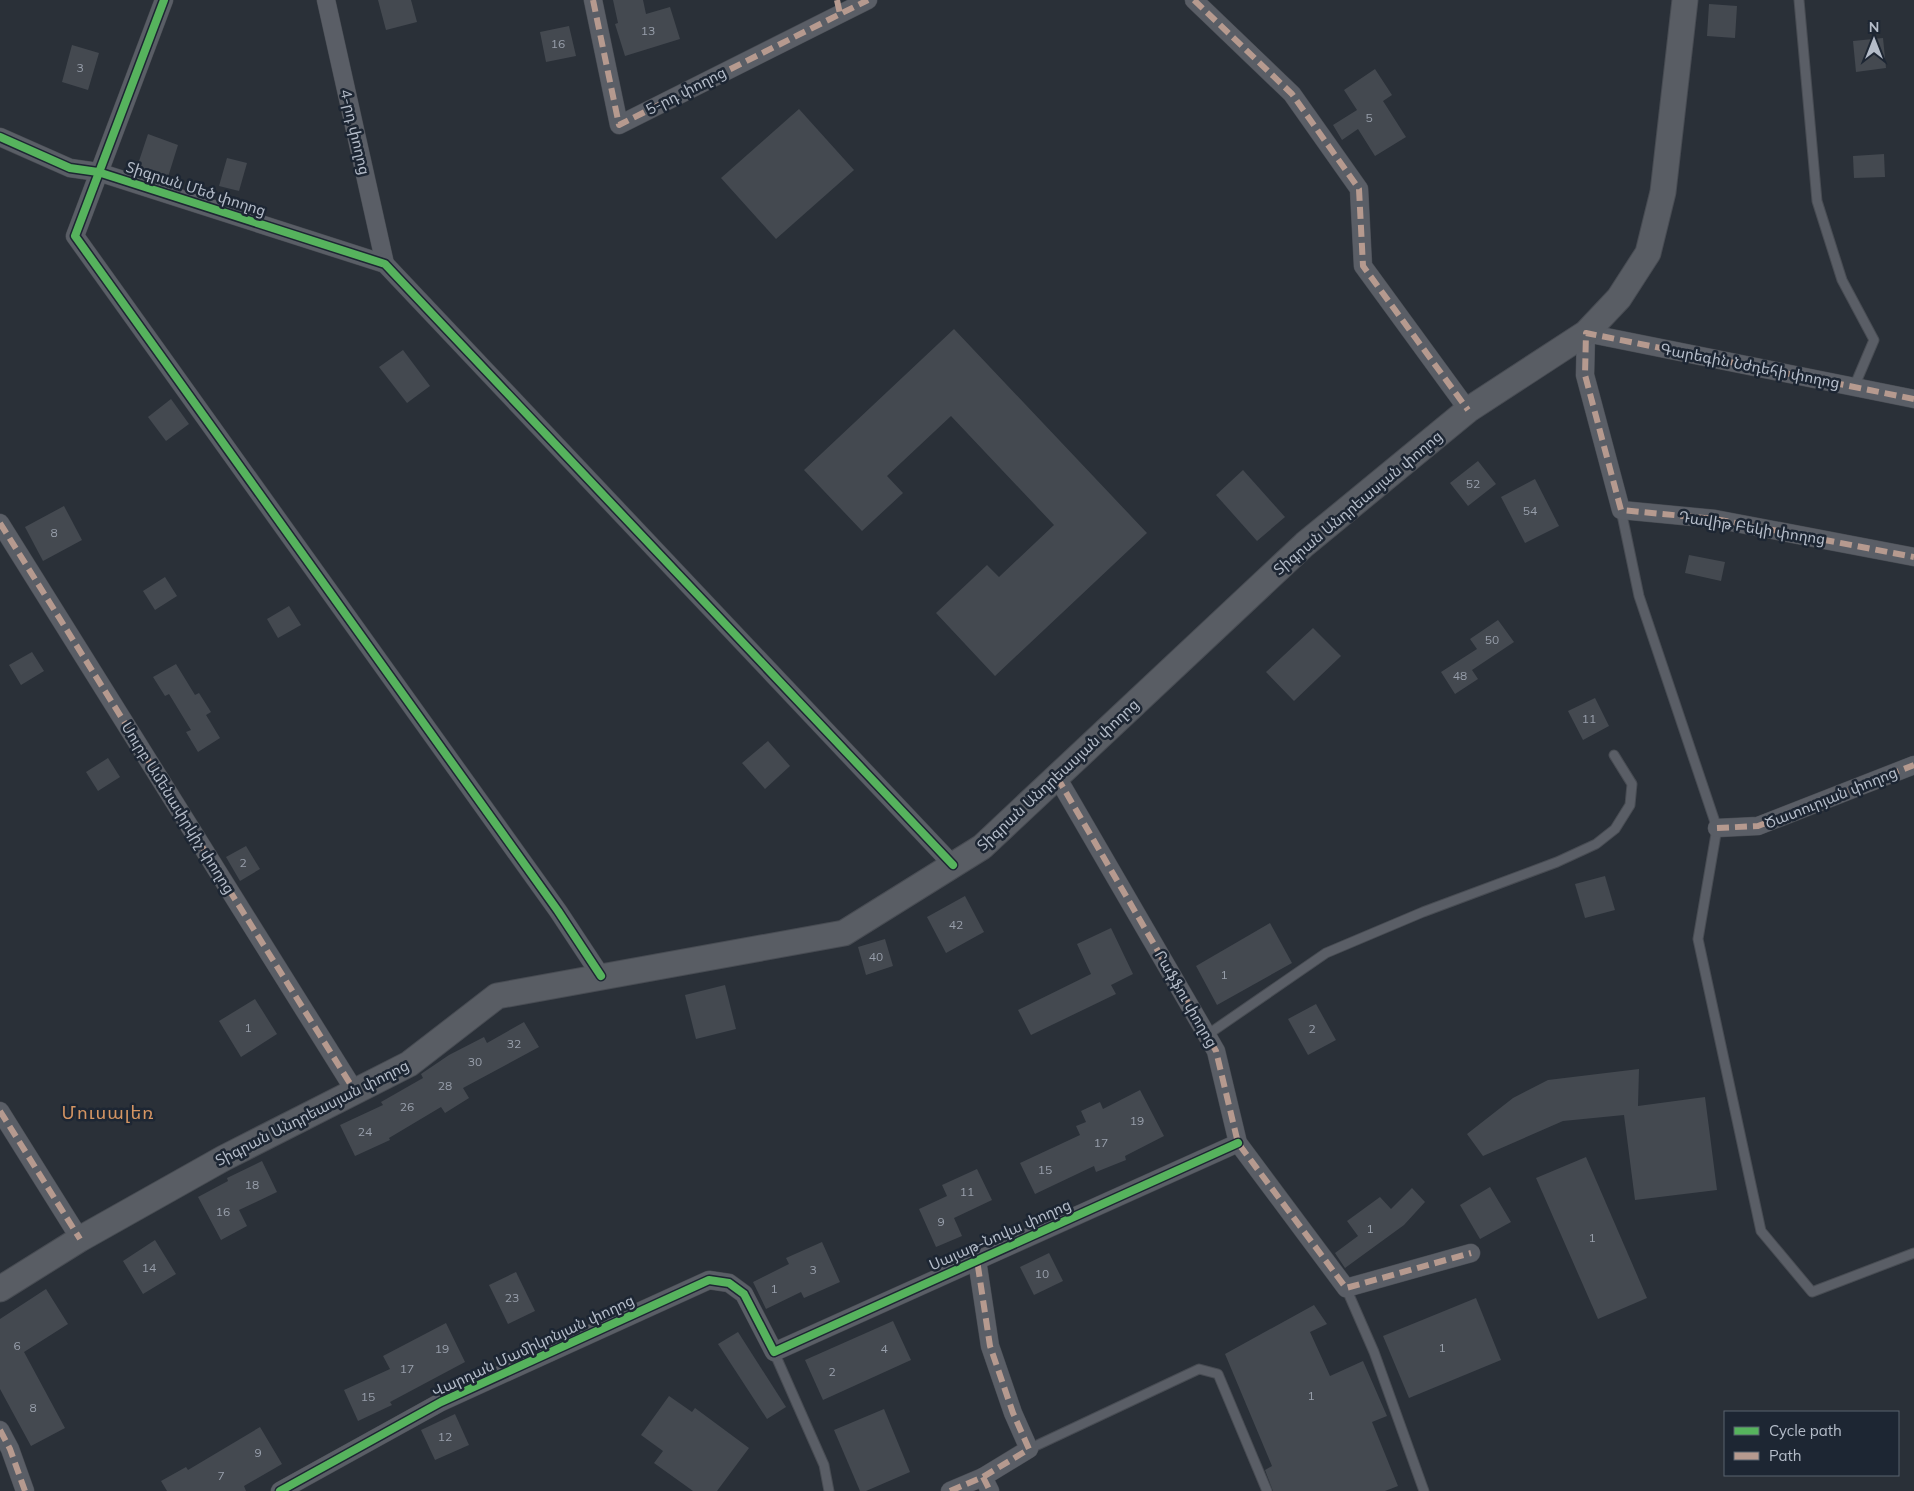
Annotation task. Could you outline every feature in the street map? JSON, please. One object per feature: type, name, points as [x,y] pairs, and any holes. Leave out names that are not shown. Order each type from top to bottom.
[{"type":"main road","name":"Տիգրան Անդրեասյան փողոց","points":[[0,1289],[80,1240],[224,1158],[356,1093],[409,1064],[497,996],[844,933],[982,847],[1305,544],[1468,410],[1586,333],[1619,298],[1648,253],[1663,192],[1685,0]]},
{"type":"street","points":[[164,0],[75,236],[558,911],[601,976]]},
{"type":"street","name":"4-րդ փողոց","points":[[326,0],[385,264]]},
{"type":"street","name":"5-րդ փողոց","points":[[593,0],[619,125],[838,7],[868,0]]},
{"type":"street","points":[[1194,0],[1292,94],[1359,189],[1363,266],[1468,410]]},
{"type":"street","name":"Տիգրան Մեծ փողոց","points":[[0,137],[70,168],[98,172],[385,264]]},
{"type":"street","points":[[385,264],[953,866]]},
{"type":"street","points":[[1586,333],[1586,375],[1621,510]]},
{"type":"street","name":"Գարեգին Նժդեհի փողոց","points":[[1586,333],[1914,399]]},
{"type":"street","name":"Դավիթ Բեկի փողոց","points":[[1621,510],[1715,519],[1914,557]]},
{"type":"street","name":"Սուրբ Ամենափրկիչ փողոց","points":[[0,524],[356,1093]]},
{"type":"street","name":"Ծատուրյան փողոց","points":[[1717,828],[1758,826],[1914,765]]},
{"type":"street","name":"Րաֆֆու փողոց","points":[[1057,777],[1216,1051],[1238,1143],[1346,1288]]},
{"type":"street","points":[[0,1111],[80,1240]]},
{"type":"street","name":"Սայաթ-Նովա փողոց","points":[[774,1352],[1238,1143]]},
{"type":"street","points":[[1346,1288],[1471,1253]]},
{"type":"street","points":[[950,1491],[986,1484],[1029,1448],[1014,1413],[990,1346],[977,1260]]},
{"type":"street","name":"Վարդան Մամիկոնյան փողոց","points":[[280,1491],[441,1402],[709,1280],[729,1283],[744,1294],[774,1352]]},
{"type":"street","points":[[0,1430],[10,1448],[25,1491]]},
{"type":"lane","points":[[1799,0],[1817,201],[1842,280],[1874,340],[1854,387]]},
{"type":"lane","points":[[1621,510],[1639,596],[1717,828],[1698,939],[1761,1231],[1812,1292],[1914,1253]]},
{"type":"lane","points":[[1207,1036],[1326,953],[1423,912],[1557,862],[1596,844],[1615,829],[1630,805],[1632,784],[1614,755]]},
{"type":"lane","points":[[1346,1288],[1374,1352],[1424,1491]]},
{"type":"lane","points":[[774,1352],[824,1465],[829,1491]]},
{"type":"lane","points":[[1029,1448],[1198,1369],[1218,1374],[1267,1491]]},
{"type":"building","points":[[378,0],[411,0],[417,22],[386,30]]},
{"type":"building","points":[[613,0],[643,0],[646,14],[670,7],[680,39],[625,56],[615,24],[618,23]]},
{"type":"building","points":[[1709,4],[1737,6],[1735,38],[1707,36]]},
{"type":"building","points":[[569,26],[576,56],[546,62],[540,32]]},
{"type":"building","points":[[1883,38],[1886,68],[1856,72],[1853,41]]},
{"type":"building","points":[[72,45],[99,53],[88,90],[62,82]]},
{"type":"building","points":[[1375,69],[1392,95],[1383,101],[1406,137],[1375,156],[1358,129],[1342,140],[1333,125],[1357,110],[1344,90]]},
{"type":"building","points":[[799,109],[854,170],[776,239],[721,178]]},
{"type":"building","points":[[148,134],[178,145],[168,177],[137,167]]},
{"type":"building","points":[[1884,154],[1885,177],[1854,178],[1853,156]]},
{"type":"building","points":[[227,158],[247,163],[239,191],[219,186]]},
{"type":"building","points":[[954,329],[1147,533],[995,676],[936,613],[987,565],[999,577],[1054,525],[951,416],[887,476],[903,493],[862,531],[804,470]]},
{"type":"building","points":[[403,350],[430,386],[407,403],[379,367]]},
{"type":"building","points":[[171,399],[189,424],[166,441],[148,417]]},
{"type":"building","points":[[1478,461],[1496,484],[1468,506],[1450,483]]},
{"type":"building","points":[[1243,470],[1285,517],[1257,541],[1216,495]]},
{"type":"building","points":[[1535,479],[1559,526],[1525,543],[1501,497]]},
{"type":"building","points":[[64,506],[82,540],[43,561],[25,527]]},
{"type":"building","points":[[1689,555],[1725,562],[1721,581],[1685,573]]},
{"type":"building","points":[[165,577],[177,596],[155,610],[143,591]]},
{"type":"building","points":[[289,606],[301,625],[278,638],[267,619]]},
{"type":"building","points":[[1498,620],[1514,642],[1472,670],[1478,679],[1455,694],[1441,672],[1477,649],[1470,639]]},
{"type":"building","points":[[1313,628],[1341,656],[1294,701],[1266,672]]},
{"type":"building","points":[[32,652],[44,671],[21,685],[9,665]]},
{"type":"building","points":[[176,664],[195,695],[199,693],[211,712],[206,715],[220,738],[198,752],[186,732],[191,730],[169,694],[165,696],[153,677]]},
{"type":"building","points":[[1595,698],[1609,726],[1583,740],[1568,711]]},
{"type":"building","points":[[768,741],[790,766],[765,789],[742,763]]},
{"type":"building","points":[[108,758],[120,777],[98,791],[86,772]]},
{"type":"building","points":[[246,846],[260,869],[240,881],[226,857]]},
{"type":"building","points":[[1605,876],[1615,910],[1585,918],[1575,884]]},
{"type":"building","points":[[965,896],[984,932],[946,953],[927,917]]},
{"type":"building","points":[[1270,923],[1292,963],[1217,1005],[1196,966]]},
{"type":"building","points":[[1111,928],[1133,974],[1111,985],[1116,994],[1031,1035],[1018,1010],[1091,974],[1077,944]]},
{"type":"building","points":[[885,939],[893,966],[866,975],[858,947]]},
{"type":"building","points":[[725,985],[736,1029],[696,1039],[685,995]]},
{"type":"building","points":[[255,999],[277,1034],[241,1057],[219,1021]]},
{"type":"building","points":[[1316,1004],[1336,1040],[1308,1055],[1288,1019]]},
{"type":"building","points":[[524,1022],[539,1047],[463,1088],[469,1098],[445,1113],[441,1107],[389,1138],[390,1140],[355,1156],[340,1125],[383,1105],[381,1102],[423,1078],[421,1074],[449,1055],[484,1037],[487,1043]]},
{"type":"building","points":[[1639,1069],[1638,1106],[1705,1097],[1717,1190],[1635,1200],[1624,1115],[1563,1121],[1483,1156],[1467,1134],[1513,1098],[1548,1080]]},
{"type":"building","points":[[1140,1090],[1164,1136],[1125,1156],[1126,1160],[1096,1172],[1094,1166],[1035,1194],[1020,1163],[1080,1135],[1076,1126],[1086,1122],[1081,1111],[1100,1102],[1103,1109]]},
{"type":"building","points":[[1586,1157],[1647,1298],[1598,1319],[1536,1178]]},
{"type":"building","points":[[262,1161],[277,1192],[239,1210],[247,1226],[221,1240],[198,1197],[228,1181],[227,1178]]},
{"type":"building","points":[[977,1169],[992,1200],[954,1218],[962,1236],[936,1247],[919,1209],[947,1196],[942,1185]]},
{"type":"building","points":[[1490,1187],[1511,1222],[1480,1239],[1460,1205]]},
{"type":"building","points":[[1412,1188],[1425,1202],[1404,1225],[1345,1268],[1335,1253],[1358,1236],[1347,1221],[1380,1197],[1391,1209]]},
{"type":"building","points":[[155,1240],[176,1274],[143,1294],[123,1261]]},
{"type":"building","points":[[822,1242],[840,1282],[804,1298],[801,1292],[766,1309],[753,1282],[789,1264],[786,1258]]},
{"type":"building","points":[[1049,1253],[1063,1281],[1034,1295],[1020,1267]]},
{"type":"building","points":[[516,1272],[535,1311],[508,1324],[489,1285]]},
{"type":"building","points":[[46,1289],[68,1324],[24,1352],[65,1428],[31,1446],[0,1389],[0,1319]]},
{"type":"building","points":[[1476,1298],[1501,1360],[1409,1398],[1383,1336]]},
{"type":"building","points":[[1314,1305],[1327,1324],[1310,1332],[1330,1376],[1363,1361],[1387,1416],[1372,1422],[1398,1486],[1385,1491],[1273,1491],[1265,1470],[1272,1466],[1225,1354]]},
{"type":"building","points":[[893,1321],[911,1360],[823,1400],[805,1360]]},
{"type":"building","points":[[446,1323],[465,1362],[390,1402],[392,1405],[358,1421],[344,1390],[390,1369],[383,1356]]},
{"type":"building","points":[[738,1332],[786,1407],[767,1419],[718,1344]]},
{"type":"building","points":[[669,1396],[692,1412],[695,1408],[749,1448],[717,1491],[693,1491],[654,1463],[663,1451],[641,1435]]},
{"type":"building","points":[[884,1409],[910,1472],[866,1491],[860,1491],[834,1430]]},
{"type":"building","points":[[455,1414],[469,1445],[435,1460],[421,1430]]},
{"type":"building","points":[[260,1427],[282,1464],[244,1486],[246,1491],[167,1491],[161,1481],[186,1467],[188,1470]]},
{"type":"marked path","points":[[593,0],[619,125],[868,0]]},
{"type":"marked path","points":[[837,0],[840,14]]},
{"type":"marked path","points":[[1194,0],[1292,94],[1359,189],[1363,266],[1468,410]]},
{"type":"marked path","points":[[1914,399],[1586,333],[1585,375],[1621,510],[1715,519],[1914,557]]},
{"type":"marked path","points":[[0,523],[356,1093]]},
{"type":"marked path","points":[[1717,828],[1758,826],[1914,765]]},
{"type":"marked path","points":[[1057,777],[1216,1051],[1238,1143],[1346,1288],[1471,1253]]},
{"type":"marked path","points":[[0,1111],[80,1239]]},
{"type":"marked path","points":[[950,1491],[983,1477],[1029,1449],[1013,1413],[990,1346],[977,1260]]},
{"type":"marked path","points":[[0,1430],[10,1449],[25,1491]]},
{"type":"marked path","points":[[983,1477],[990,1491]]},
{"type":"cycle path","points":[[164,0],[75,236],[558,911],[601,976]]},
{"type":"cycle path","points":[[0,137],[70,168],[98,172],[385,264],[953,865]]},
{"type":"cycle path","points":[[280,1491],[441,1402],[709,1280],[729,1283],[744,1294],[774,1352],[1238,1143]]},
{"type":"district","name":"Մուսալեռ","points":[[108,1113]]}]
